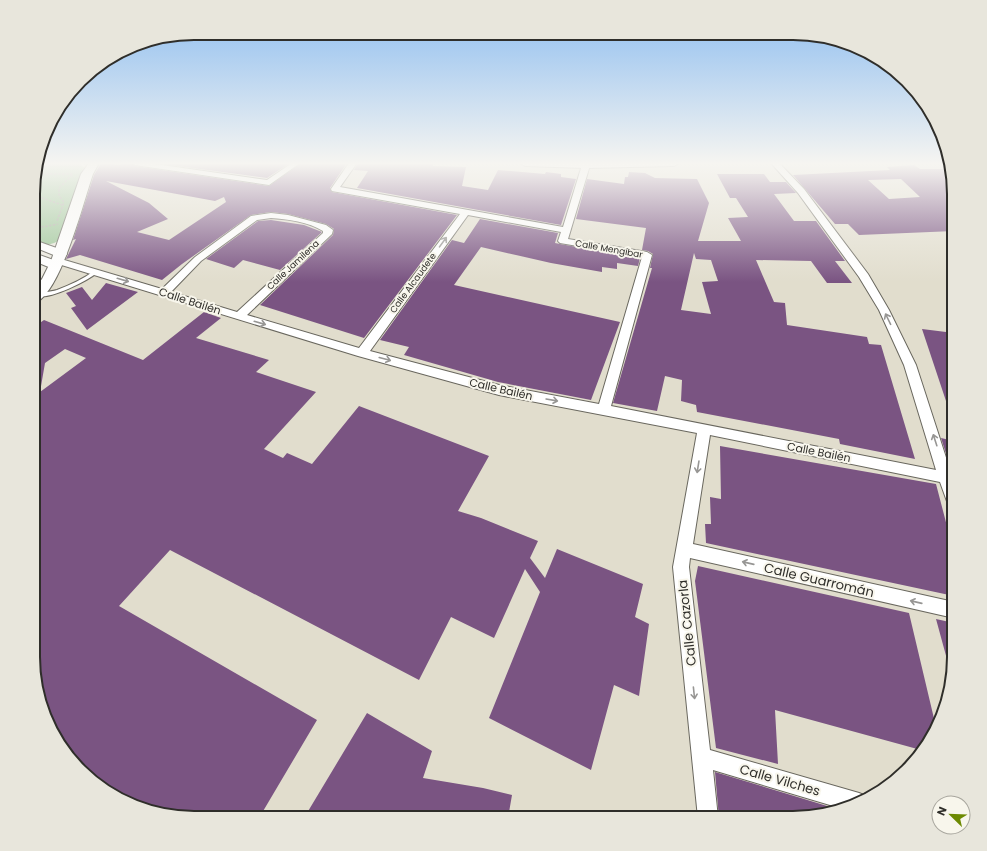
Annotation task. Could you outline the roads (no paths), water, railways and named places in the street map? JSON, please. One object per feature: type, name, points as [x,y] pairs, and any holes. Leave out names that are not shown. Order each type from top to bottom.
[{"type":"main road","points":[[40,290],[48,280],[58,260],[77,203]]},
{"type":"street","points":[[409,203],[567,230]]},
{"type":"street","name":"Calle Mengíbar","points":[[575,203],[563,241],[647,255],[604,409]]},
{"type":"street","points":[[810,203],[864,276],[884,310],[910,365],[947,470]]},
{"type":"street","name":"Calle Alcaudete","points":[[362,353],[465,213]]},
{"type":"street","name":"Calle Jamilena","points":[[165,292],[198,259],[254,218],[264,214],[273,214],[323,227],[328,230],[327,234],[239,316]]},
{"type":"street","points":[[40,247],[58,260]]},
{"type":"street","points":[[40,258],[58,260]]},
{"type":"street","name":"Calle Bailén","points":[[58,260],[362,353],[499,390],[604,409],[947,477]]},
{"type":"street","name":"Calle Cazorla","points":[[704,429],[681,567],[707,811]]},
{"type":"street","name":"Calle Guarromán","points":[[684,549],[947,608]]},
{"type":"street","name":"Calle Vilches","points":[[701,757],[849,800]]},
{"type":"lane","points":[[40,295],[48,294],[86,279],[96,272]]}]
